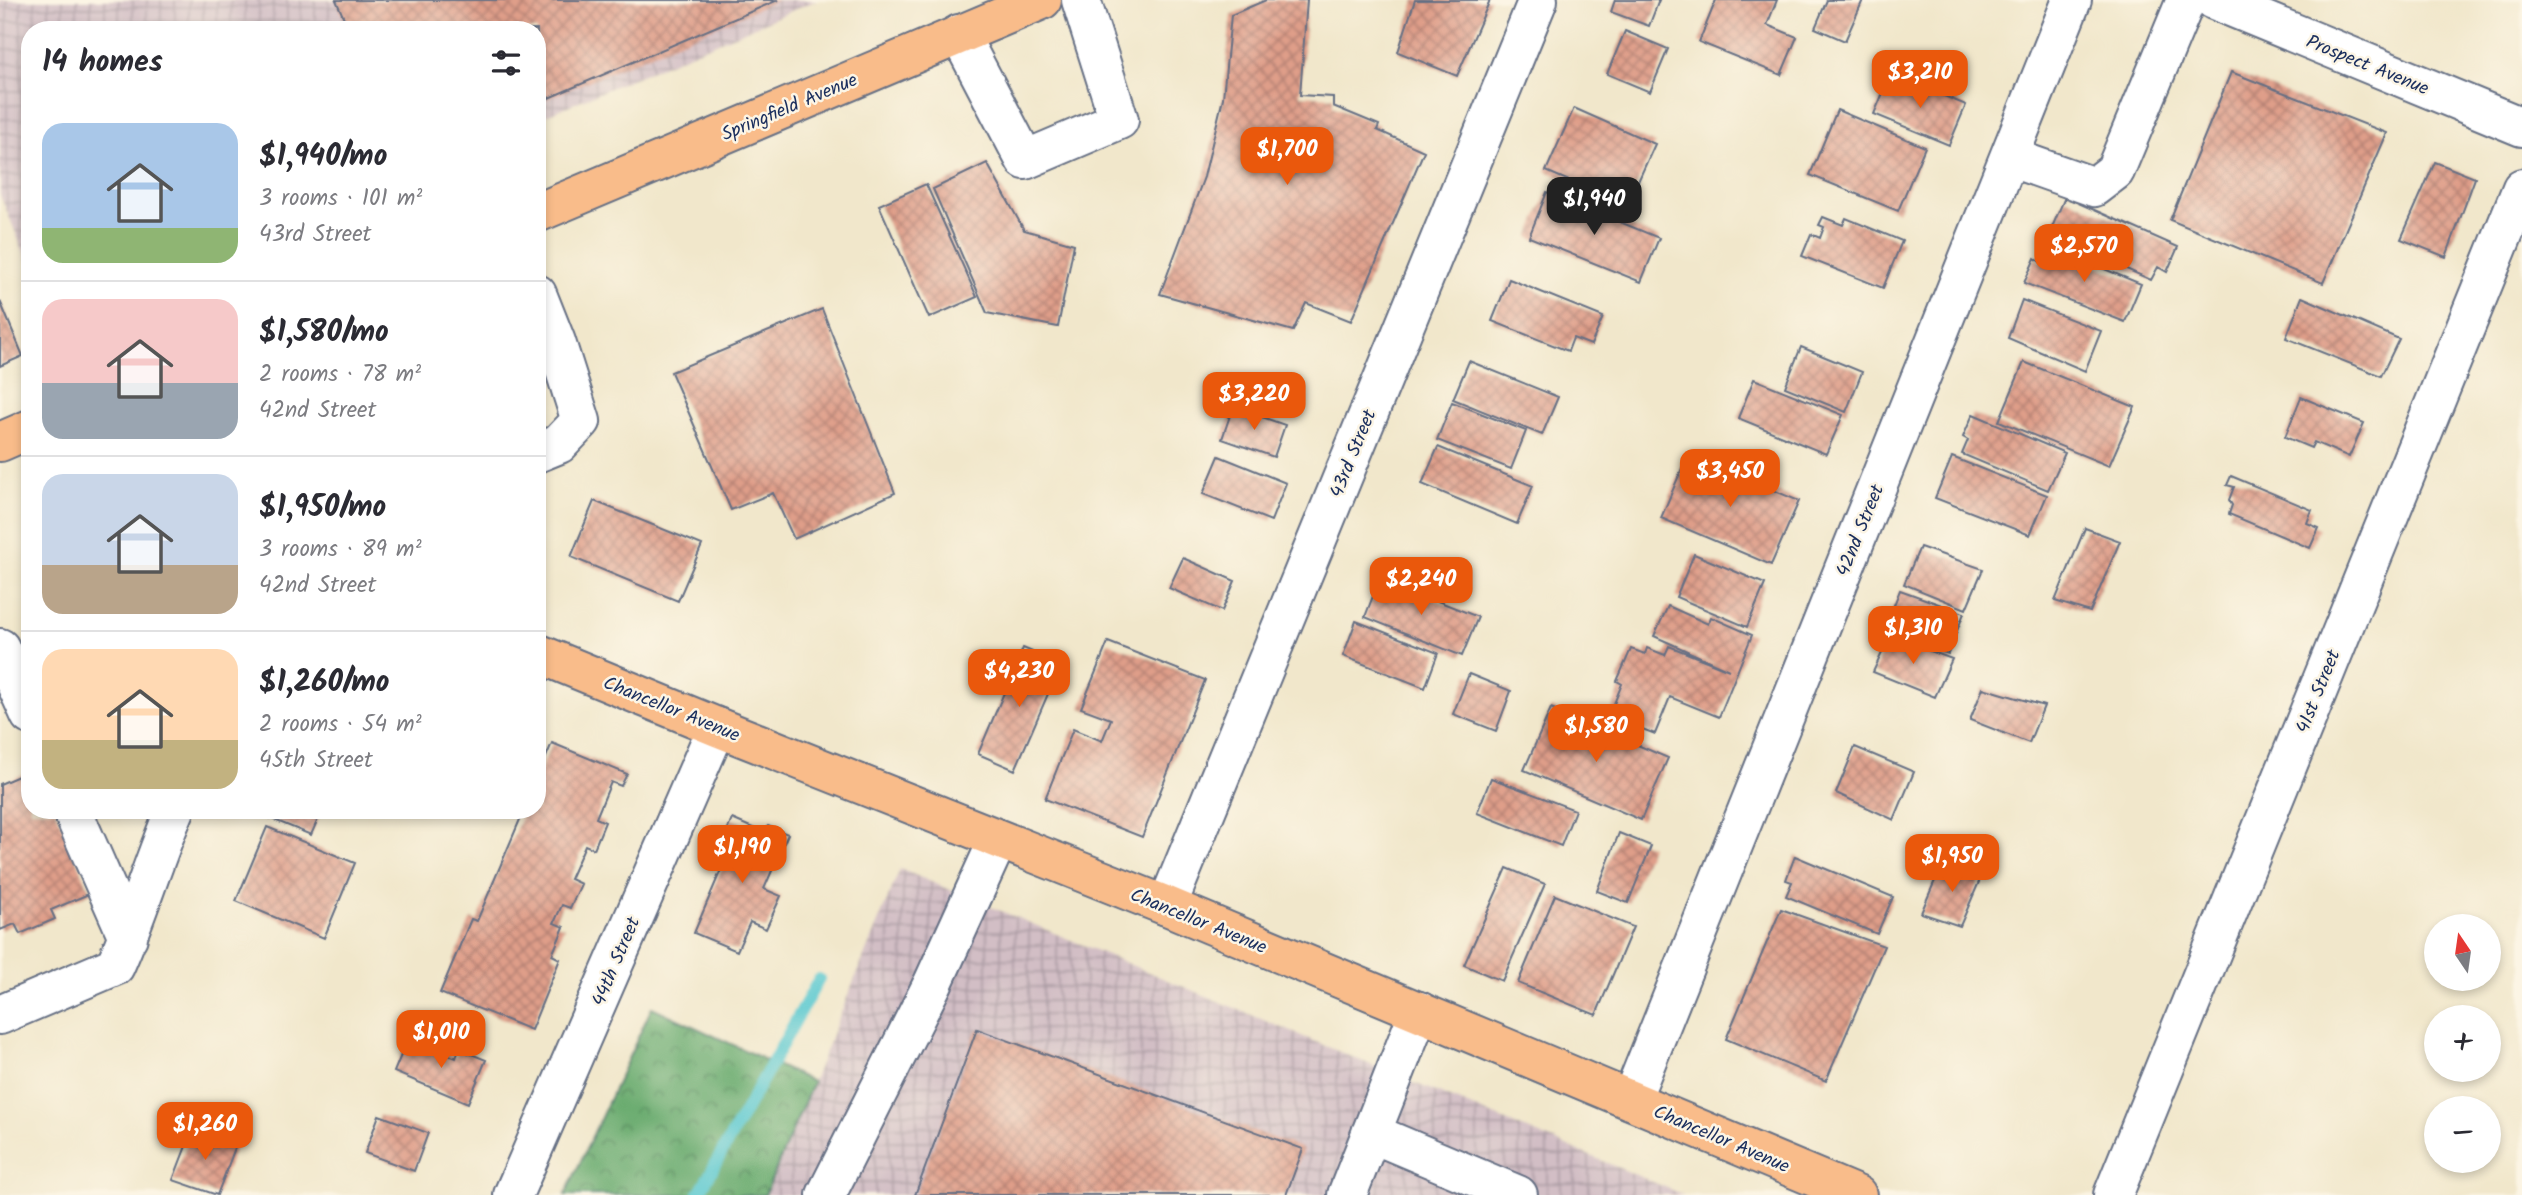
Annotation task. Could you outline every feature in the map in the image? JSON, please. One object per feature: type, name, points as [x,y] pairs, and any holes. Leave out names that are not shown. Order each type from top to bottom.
[{"type":"main road","name":"Springfield Avenue","points":[[546,209],[1042,0]]},
{"type":"main road","points":[[0,442],[21,433]]},
{"type":"main road","name":"Chancellor Avenue","points":[[546,657],[1167,906],[1857,1195]]},
{"type":"street","points":[[960,34],[1025,160],[1119,120],[1081,0]]},
{"type":"street","name":"43rd Street","points":[[1167,906],[1538,0]]},
{"type":"street","name":"42nd Street","points":[[1631,1100],[2072,0]]},
{"type":"street","points":[[2009,157],[2094,187],[2115,171],[2186,0]]},
{"type":"street","name":"Prospect Avenue","points":[[2214,0],[2522,127]]},
{"type":"street","name":"41st Street","points":[[2113,1195],[2522,188]]},
{"type":"street","points":[[546,317],[581,421],[559,444],[546,449]]},
{"type":"street","points":[[0,649],[16,702]]},
{"type":"street","name":"44th Street","points":[[513,1195],[717,727]]},
{"type":"street","points":[[76,819],[128,937]]},
{"type":"street","points":[[0,1015],[115,966],[128,937],[161,820]]},
{"type":"street","points":[[826,1195],[933,984],[998,840]]},
{"type":"street","points":[[1347,1195],[1419,1011]]},
{"type":"street","points":[[1371,1133],[1518,1195]]},
{"type":"shaded area","points":[[0,0],[817,0],[546,115],[546,21],[21,21],[21,245],[0,195]]},
{"type":"shaded area","points":[[900,869],[1684,1195],[766,1195]]},
{"type":"green space","points":[[652,1007],[813,1082],[765,1195],[565,1195]]},
{"type":"building","points":[[336,0],[778,0],[546,99],[546,21],[345,21]]},
{"type":"building","points":[[1266,0],[1307,0],[1300,95],[1333,97],[1333,106],[1379,125],[1377,130],[1424,151],[1351,321],[1306,303],[1293,331],[1160,294],[1204,177],[1223,98],[1231,15]]},
{"type":"building","points":[[1415,0],[1490,0],[1457,76],[1398,52]]},
{"type":"building","points":[[1615,0],[1659,0],[1649,26],[1611,12]]},
{"type":"building","points":[[1716,0],[1777,0],[1767,25],[1797,37],[1781,75],[1699,42]]},
{"type":"building","points":[[1827,0],[1863,0],[1845,41],[1815,28]]},
{"type":"building","points":[[1625,31],[1668,49],[1650,92],[1607,74]]},
{"type":"building","points":[[2231,72],[2387,133],[2323,283],[2170,220]]},
{"type":"building","points":[[1891,74],[1966,105],[1949,145],[1874,114]]},
{"type":"building","points":[[1574,108],[1655,144],[1627,206],[1546,171]]},
{"type":"building","points":[[1837,110],[1925,147],[1898,211],[1810,175]]},
{"type":"building","points":[[2435,162],[2475,178],[2446,257],[2401,239]]},
{"type":"building","points":[[987,163],[1024,230],[1074,244],[1058,327],[987,313],[933,189]]},
{"type":"building","points":[[926,184],[977,297],[929,318],[879,205]]},
{"type":"building","points":[[1547,192],[1659,238],[1641,282],[1529,237]]},
{"type":"building","points":[[2065,197],[2178,247],[2167,272],[2158,267],[2151,280],[2063,241],[2061,246],[2047,239]]},
{"type":"building","points":[[1823,217],[1843,225],[1846,218],[1902,241],[1883,288],[1802,256],[1811,234],[1820,238],[1824,227],[1819,225]]},
{"type":"building","points":[[2053,248],[2141,284],[2125,322],[2024,283],[2035,258],[2040,262],[2045,250]]},
{"type":"building","points":[[1509,279],[1603,317],[1591,345],[1573,338],[1568,351],[1492,321]]},
{"type":"building","points":[[2302,297],[2399,339],[2381,376],[2286,338]]},
{"type":"building","points":[[2022,300],[2101,331],[2085,371],[2008,338]]},
{"type":"building","points":[[0,301],[21,357],[0,366]]},
{"type":"building","points":[[822,309],[895,493],[794,539],[773,493],[731,510],[671,372]]},
{"type":"building","points":[[1801,347],[1862,372],[1846,412],[1785,387]]},
{"type":"building","points":[[1469,361],[1558,397],[1542,435],[1453,399]]},
{"type":"building","points":[[2024,362],[2135,407],[2109,466],[1999,421]]},
{"type":"building","points":[[1754,379],[1843,415],[1826,454],[1738,418]]},
{"type":"building","points":[[2301,397],[2364,423],[2349,457],[2314,442],[2311,448],[2285,437]]},
{"type":"building","points":[[1452,402],[1526,431],[1511,469],[1437,440]]},
{"type":"building","points":[[1233,407],[1285,425],[1274,457],[1222,439]]},
{"type":"building","points":[[1973,414],[2065,453],[2048,490],[1962,454],[1968,440],[1963,437]]},
{"type":"building","points":[[1438,447],[1533,486],[1517,524],[1422,484]]},
{"type":"building","points":[[1688,454],[1799,501],[1771,565],[1661,518]]},
{"type":"building","points":[[1219,456],[1286,483],[1271,521],[1203,494]]},
{"type":"building","points":[[1952,457],[2047,495],[2030,535],[1935,498]]},
{"type":"building","points":[[2231,476],[2312,510],[2307,523],[2319,528],[2310,548],[2229,514],[2232,505],[2229,500],[2234,487],[2227,485]]},
{"type":"building","points":[[594,501],[702,545],[678,601],[571,557]]},
{"type":"building","points":[[2085,528],[2120,541],[2090,612],[2055,601]]},
{"type":"building","points":[[1920,547],[1983,569],[1966,609],[1904,584]]},
{"type":"building","points":[[1694,554],[1765,584],[1747,627],[1676,597]]},
{"type":"building","points":[[1183,558],[1235,581],[1222,611],[1169,588]]},
{"type":"building","points":[[1380,578],[1478,617],[1462,656],[1365,617]]},
{"type":"building","points":[[1900,590],[1964,613],[1948,654],[1884,630]]},
{"type":"building","points":[[1668,606],[1708,624],[1711,617],[1752,635],[1719,717],[1670,697],[1655,734],[1609,716],[1622,684],[1617,681],[1631,649],[1645,654],[1647,648],[1665,655],[1669,646],[1729,670],[1654,636]]},
{"type":"building","points":[[1356,621],[1438,653],[1425,688],[1343,656]]},
{"type":"building","points":[[1890,636],[1952,659],[1935,697],[1873,672]]},
{"type":"building","points":[[1108,642],[1205,680],[1142,837],[1045,799],[1073,729],[1102,741],[1111,719],[1081,708]]},
{"type":"building","points":[[1023,648],[1061,664],[1015,770],[978,754]]},
{"type":"building","points":[[1469,674],[1511,691],[1496,731],[1453,714]]},
{"type":"building","points":[[1983,688],[2044,706],[2029,743],[1970,720]]},
{"type":"building","points":[[1551,708],[1668,758],[1641,820],[1524,770]]},
{"type":"building","points":[[552,743],[627,774],[621,786],[611,782],[596,818],[605,822],[594,849],[585,845],[570,879],[581,884],[570,908],[562,905],[554,923],[564,927],[552,955],[560,959],[531,1030],[440,993],[471,919],[477,921],[520,819],[546,819],[546,757]]},
{"type":"building","points":[[1855,747],[1914,772],[1894,820],[1836,793]]},
{"type":"building","points":[[21,775],[21,819],[59,819],[91,893],[51,910],[55,919],[20,934],[15,924],[0,930],[0,784]]},
{"type":"building","points":[[1491,778],[1575,810],[1561,846],[1477,813]]},
{"type":"building","points":[[272,819],[318,819],[311,835]]},
{"type":"building","points":[[732,819],[762,832],[768,826],[788,834],[764,889],[781,896],[766,929],[750,922],[737,951],[694,933],[726,858],[717,855]]},
{"type":"building","points":[[267,827],[355,863],[324,938],[236,901]]},
{"type":"building","points":[[1619,833],[1651,846],[1628,903],[1597,891]]},
{"type":"building","points":[[1795,856],[1893,897],[1877,934],[1786,896],[1792,882],[1786,880]]},
{"type":"building","points":[[1943,862],[1982,875],[1960,926],[1921,913]]},
{"type":"building","points":[[1507,868],[1545,884],[1502,981],[1464,965]]},
{"type":"building","points":[[1555,895],[1633,927],[1596,1015],[1518,983]]},
{"type":"building","points":[[1781,909],[1884,946],[1826,1081],[1726,1039]]},
{"type":"building","points":[[977,1029],[1303,1149],[1286,1195],[915,1195]]},
{"type":"building","points":[[408,1038],[456,1058],[459,1049],[486,1060],[468,1103],[394,1072]]},
{"type":"building","points":[[379,1115],[428,1133],[414,1171],[365,1153]]},
{"type":"building","points":[[193,1128],[236,1145],[217,1195],[173,1180]]},
{"type":"waterway","points":[[698,1195],[819,979]]}]
